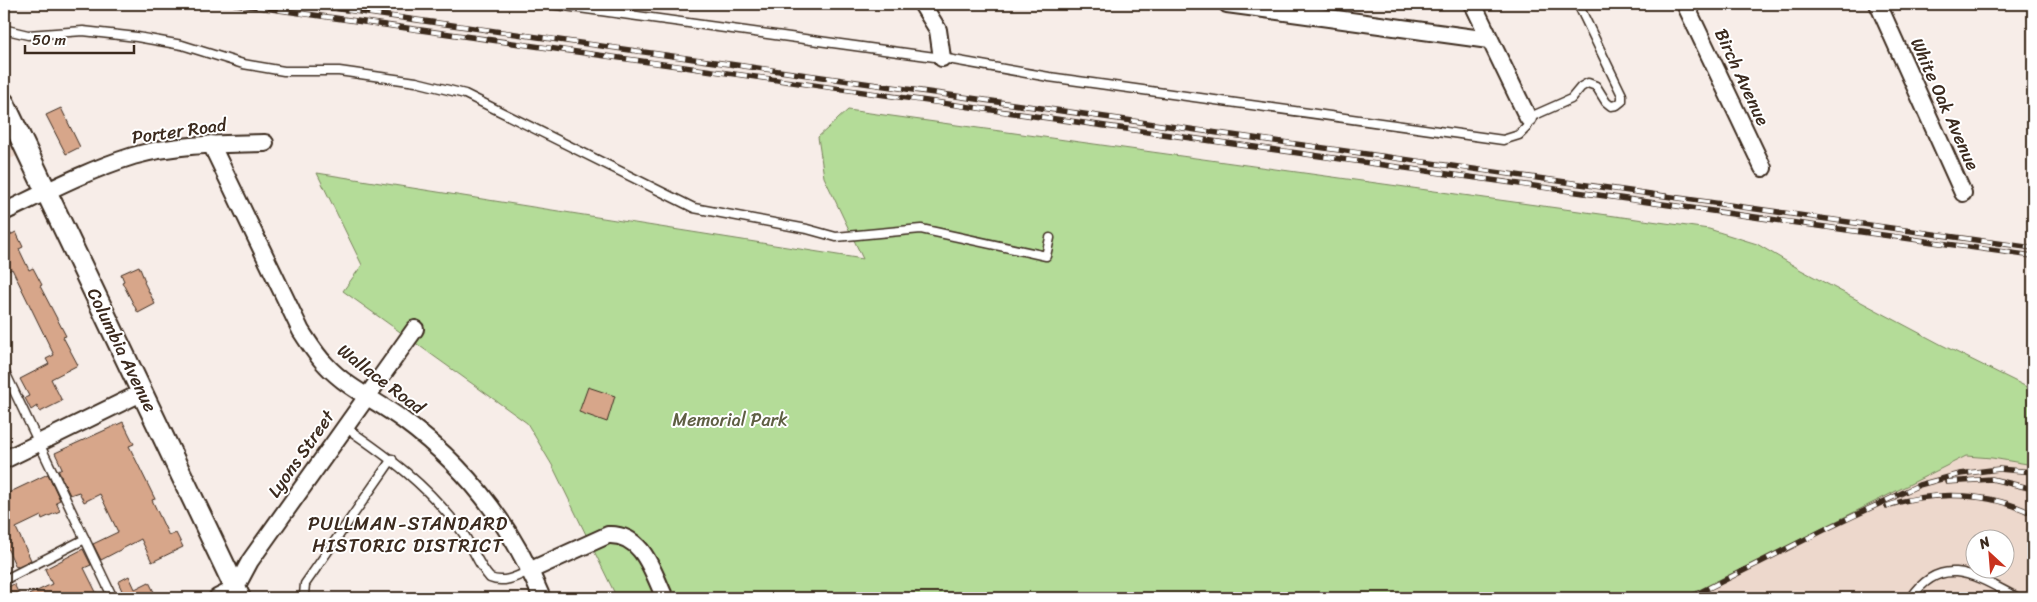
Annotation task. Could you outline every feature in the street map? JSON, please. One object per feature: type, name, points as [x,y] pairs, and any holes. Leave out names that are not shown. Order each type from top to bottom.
[{"type":"street","points":[[922,4],[938,30],[942,58]]},
{"type":"street","points":[[1227,4],[1489,40]]},
{"type":"street","points":[[1473,4],[1528,118]]},
{"type":"street","name":"Birch Avenue","points":[[1685,4],[1763,168]]},
{"type":"street","name":"White Oak Avenue","points":[[1878,4],[1963,193]]},
{"type":"street","name":"Columbia Avenue","points":[[4,105],[238,594]]},
{"type":"street","name":"Porter Road","points":[[4,212],[85,174],[134,156],[172,148],[211,144],[265,143]]},
{"type":"street","name":"Wallace Road","points":[[211,144],[302,331],[325,365],[366,397],[402,419],[434,444],[462,471],[488,502],[511,535],[531,570],[542,598]]},
{"type":"street","name":"Lyons Street","points":[[238,594],[250,561],[415,329]]},
{"type":"street","points":[[4,460],[143,392]]},
{"type":"street","points":[[531,570],[608,535],[618,535],[632,541],[640,548],[665,598]]},
{"type":"street","points":[[217,598],[238,594]]},
{"type":"lane","points":[[550,4],[942,58],[1049,77],[1503,140],[1523,132],[1529,123],[1528,118],[1570,99],[1581,87],[1588,83],[1596,86],[1606,102],[1611,106],[1617,105],[1622,101],[1622,95],[1578,4]]},
{"type":"lane","points":[[4,31],[28,34],[83,32],[136,38],[182,45],[243,64],[284,71],[339,71],[416,82],[465,94],[572,149],[694,208],[807,229],[836,237],[922,229],[1046,256],[1050,238]]},
{"type":"lane","points":[[4,370],[113,598]]},
{"type":"lane","points":[[345,427],[413,477],[445,510],[472,546],[490,578],[500,581],[506,580],[531,570]]},
{"type":"lane","points":[[306,598],[304,595],[305,584],[392,460]]},
{"type":"lane","points":[[4,580],[85,539]]},
{"type":"lane","points":[[1911,598],[1925,582],[1949,571],[1972,574],[2018,598]]},
{"type":"shaded area","points":[[4,112],[23,153],[4,162]]},
{"type":"shaded area","points":[[1966,456],[2033,465],[2033,598],[1683,598]]},
{"type":"green space","name":"Memorial Park","points":[[848,110],[1709,229],[1757,244],[1801,270],[1942,345],[2033,390],[2033,465],[1966,456],[1683,598],[617,598],[552,465],[527,423],[343,291],[362,265],[317,173],[863,259],[824,177],[818,137]]},
{"type":"building","points":[[61,108],[80,147],[66,154],[46,115]]},
{"type":"building","points":[[16,232],[23,247],[19,249],[29,270],[33,268],[42,285],[40,286],[66,336],[63,337],[78,365],[51,379],[62,401],[40,412],[37,406],[31,410],[25,398],[29,396],[20,379],[49,364],[46,359],[54,355],[12,269],[4,273],[4,238]]},
{"type":"building","points":[[139,266],[144,282],[155,304],[138,313],[122,282],[124,281],[121,274]]},
{"type":"building","points":[[588,387],[615,396],[607,422],[579,412]]},
{"type":"building","points":[[123,422],[134,444],[129,446],[155,499],[152,500],[169,536],[176,533],[183,547],[152,562],[141,539],[101,560],[93,544],[118,532],[100,494],[84,502],[79,492],[70,495],[58,470],[62,468],[55,453]]},
{"type":"building","points":[[48,474],[60,500],[56,502],[60,511],[42,519],[41,516],[16,528],[31,560],[16,567],[4,541],[4,495]]},
{"type":"building","points":[[83,549],[91,565],[84,568],[99,598],[22,598],[52,584],[45,569]]},
{"type":"building","points":[[129,576],[135,589],[149,582],[157,598],[119,598],[124,595],[118,582]]},
{"type":"building","points":[[14,584],[21,598],[4,598],[4,589]]},
{"type":"railway","points":[[235,4],[2033,256]]},
{"type":"railway","points":[[304,4],[2033,248]]},
{"type":"railway","points":[[1689,598],[1826,529],[1919,485],[1960,474],[1999,469],[2033,472]]},
{"type":"railway","points":[[1947,482],[1992,479],[2033,489]]},
{"type":"railway","points":[[1887,506],[1923,497],[1961,496],[1998,501],[2033,514]]},
{"type":"district","name":"PULLMAN-STANDARD HISTORIC DISTRICT","points":[[408,534]]}]
